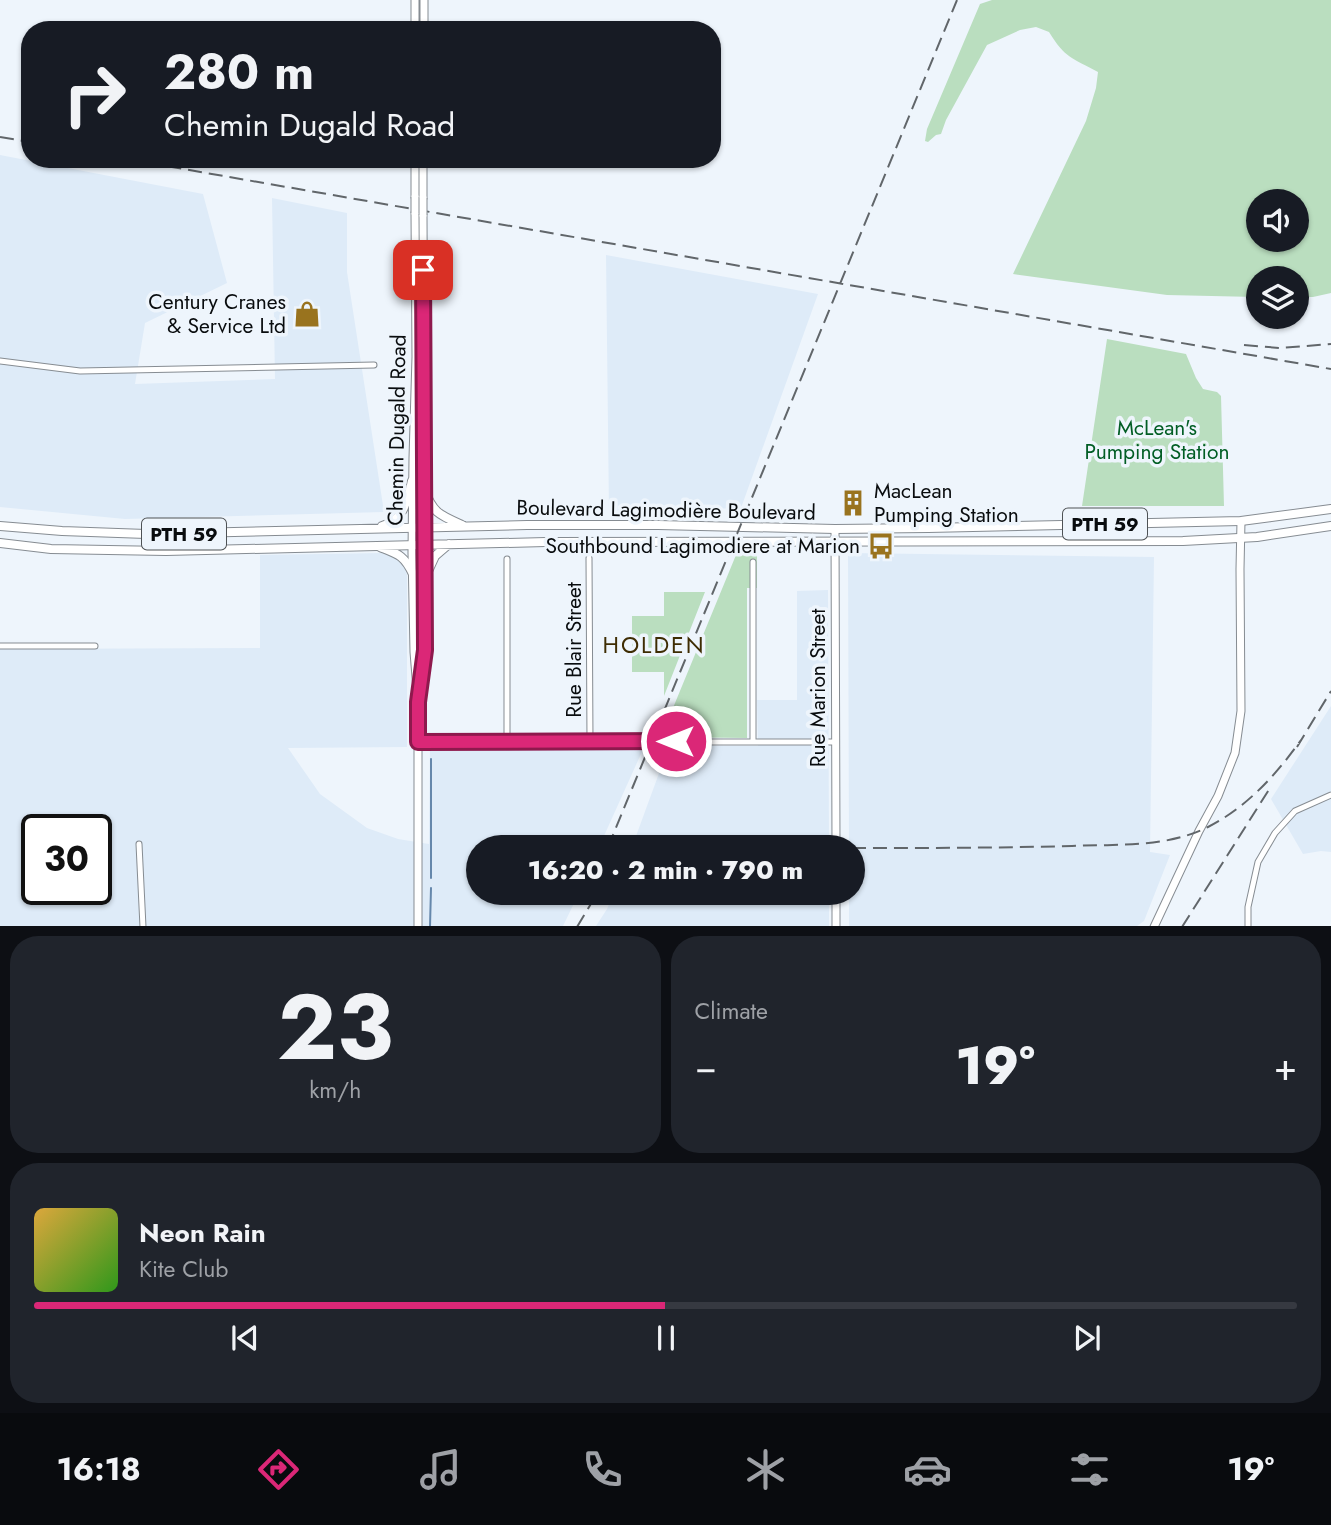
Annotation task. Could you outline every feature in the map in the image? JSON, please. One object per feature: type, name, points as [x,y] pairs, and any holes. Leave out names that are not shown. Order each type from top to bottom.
[{"type":"main road","points":[[415,0],[415,21]]},
{"type":"main road","points":[[424,0],[424,21]]},
{"type":"main road","name":"Chemin Dugald Road","points":[[416,168],[419,197]]},
{"type":"main road","name":"Chemin Dugald Road","points":[[418,702],[425,650],[419,214],[422,168]]},
{"type":"main road","name":"Chemin Dugald Road","points":[[418,926],[418,702],[414,652],[412,481],[419,214]]},
{"type":"main road","points":[[368,529],[386,525],[399,517],[406,504],[412,481]]},
{"type":"main road","points":[[424,489],[434,510],[444,518],[465,527]]},
{"type":"main road","name":"Boulevard Lagimodière Boulevard","points":[[0,526],[146,534],[658,525],[835,529],[1241,522],[1331,509]]},
{"type":"main road","points":[[1154,926],[1218,796],[1235,753],[1241,711],[1241,522]]},
{"type":"main road","name":"Boulevard Lagimodière Boulevard","points":[[0,543],[51,549],[149,551],[424,544],[1183,541],[1240,539],[1331,526]]},
{"type":"main road","name":"Rue Marion Street","points":[[835,529],[836,835]]},
{"type":"main road","points":[[424,580],[435,556],[449,544]]},
{"type":"main road","points":[[377,546],[398,554],[413,574]]},
{"type":"main road","points":[[836,905],[836,926]]},
{"type":"street","points":[[0,361],[80,371],[374,365]]},
{"type":"street","name":"Rue Blair Street","points":[[589,558],[590,742]]},
{"type":"street","points":[[507,559],[507,742]]},
{"type":"street","points":[[753,562],[753,741]]},
{"type":"street","points":[[0,646],[94,646]]},
{"type":"street","points":[[418,742],[836,742]]},
{"type":"street","points":[[1248,926],[1248,907],[1258,862],[1275,833],[1295,811],[1331,795]]},
{"type":"street","points":[[139,844],[143,926]]},
{"type":"shaded area","points":[[0,155],[21,159],[21,168],[68,168],[203,194],[227,283],[145,323],[135,384],[275,379],[272,198],[347,213],[347,272],[384,512],[125,519],[0,507]]},
{"type":"shaded area","points":[[606,255],[818,294],[741,508],[609,512]]},
{"type":"shaded area","points":[[383,553],[394,555],[405,565],[407,747],[288,748],[320,794],[367,828],[398,839],[429,844],[430,746],[645,745],[604,835],[466,835],[466,905],[573,905],[563,926],[0,926],[0,649],[260,648],[260,555]]},
{"type":"shaded area","points":[[848,553],[1154,557],[1150,852],[1170,855],[1144,921],[1137,926],[849,926],[849,905],[865,905],[865,835],[849,835]]},
{"type":"shaded area","points":[[828,590],[829,835],[636,835],[669,746],[758,746],[757,700],[797,700],[797,591]]},
{"type":"shaded area","points":[[1331,706],[1331,852],[1303,854],[1271,799]]},
{"type":"shaded area","points":[[609,905],[829,905],[829,926],[596,926]]},
{"type":"green space","points":[[992,0],[1331,0],[1331,293],[1309,297],[1309,266],[1246,266],[1246,297],[1167,295],[1013,274],[1086,121],[1096,88],[1098,72],[1065,52],[1049,32],[1036,27],[1020,30],[987,45],[941,134],[928,142],[925,141],[927,129],[980,4]]},
{"type":"green space","name":"McLean's Pumping Station","points":[[1107,339],[1186,354],[1203,389],[1217,392],[1221,396],[1224,506],[1082,506]]},
{"type":"green space","points":[[736,555],[757,555],[757,588],[747,588],[747,738],[661,737]]},
{"type":"green space","points":[[664,592],[705,592],[664,696],[664,672],[632,672],[632,616],[664,616]]},
{"type":"waterway","points":[[431,759],[431,878]]},
{"type":"waterway","points":[[430,926],[431,888]]},
{"type":"railway","points":[[613,835],[957,0]]},
{"type":"railway","points":[[0,137],[21,140]]},
{"type":"railway","points":[[178,168],[1331,369]]},
{"type":"railway","points":[[1244,345],[1280,348],[1331,344]]},
{"type":"railway","points":[[1297,747],[1331,691]]},
{"type":"railway","points":[[865,848],[1124,845],[1176,839],[1208,827],[1248,800],[1271,778],[1301,740]]},
{"type":"railway","points":[[1183,926],[1270,788]]},
{"type":"railway","points":[[578,926],[590,905]]},
{"type":"place","name":"Century Cranes & Service Ltd","points":[[307,314]]},
{"type":"place","name":"MacLean Pumping Station","points":[[853,503]]},
{"type":"place","name":"Southbound Lagimodiere at Marion","points":[[881,546]]},
{"type":"district","name":"HOLDEN","points":[[654,645]]},
{"type":"route","points":[[423,270],[425,650],[418,702],[418,742],[676,741]]}]
